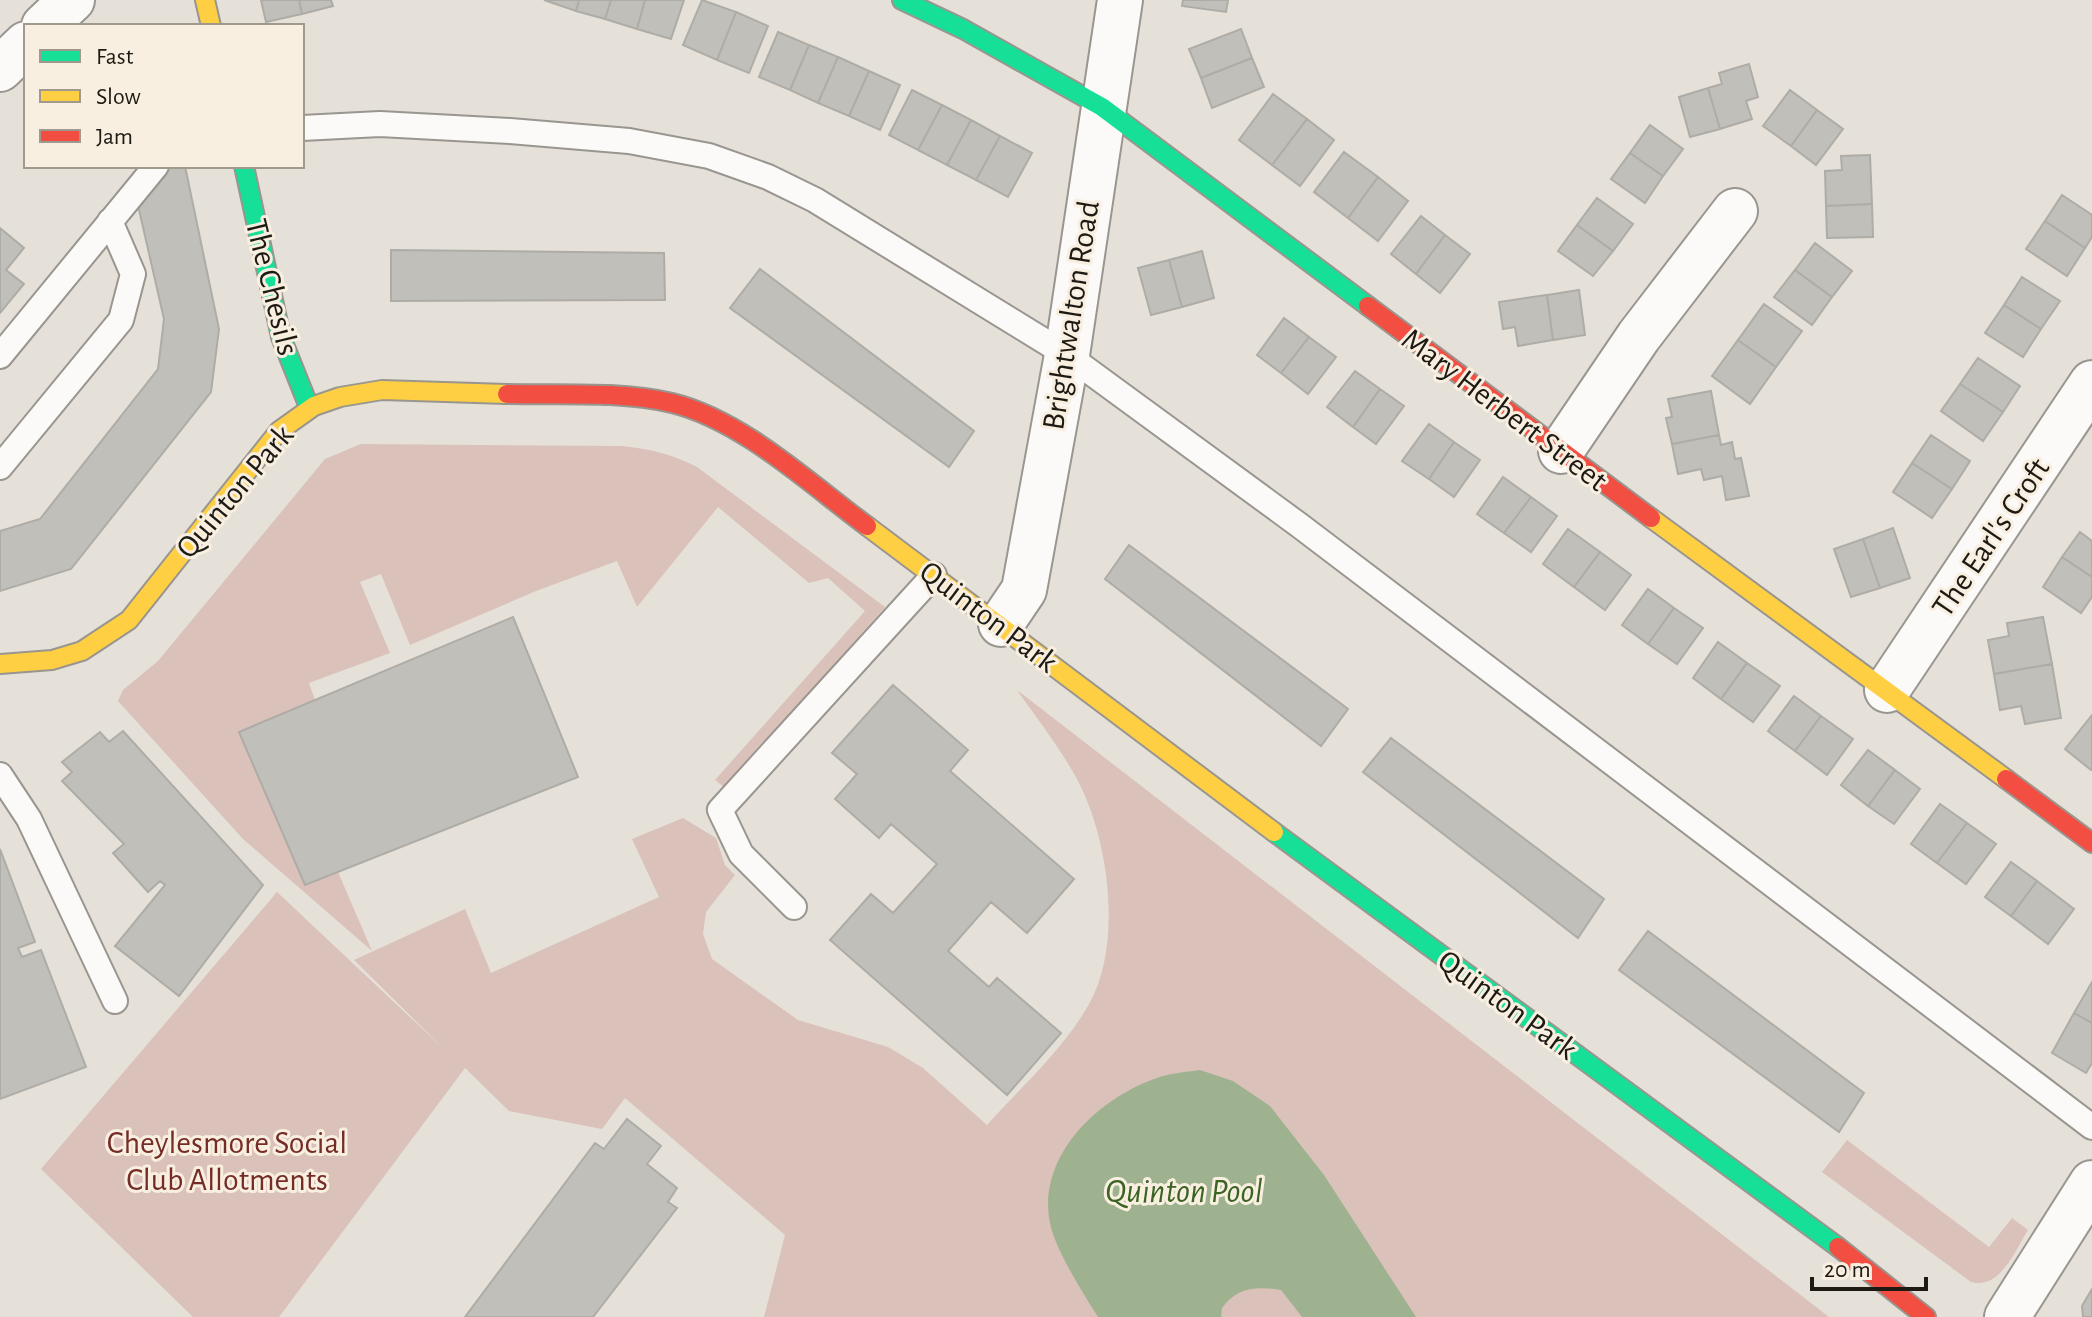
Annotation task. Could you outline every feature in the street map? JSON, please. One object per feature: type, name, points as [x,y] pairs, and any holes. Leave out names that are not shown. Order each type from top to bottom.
[{"type":"street","points":[[46,24],[72,0]]},
{"type":"street","points":[[205,0],[211,24]]},
{"type":"street","name":"Mary Herbert Street","points":[[902,0],[963,29],[1102,107],[2092,843]]},
{"type":"street","name":"Brightwalton Road","points":[[1001,624],[1024,590],[1067,355],[1120,0]]},
{"type":"street","points":[[0,69],[24,46]]},
{"type":"street","name":"The Chesils","points":[[244,168],[281,337],[309,407]]},
{"type":"street","points":[[1561,451],[1639,336],[1735,211]]},
{"type":"street","name":"The Earl's Croft","points":[[1887,690],[2092,383]]},
{"type":"street","name":"Quinton Park","points":[[0,664],[52,660],[82,651],[129,620],[283,427],[309,407],[337,396],[382,390],[645,398],[673,402],[716,418],[740,432],[1001,624],[1346,886],[1792,1211],[1926,1317]]},
{"type":"street","points":[[2007,1317],[2092,1183]]},
{"type":"lane","points":[[304,128],[380,124],[629,141],[709,156],[768,177],[815,200],[1067,355],[1299,525],[2092,1127]]},
{"type":"lane","points":[[0,356],[154,168]]},
{"type":"lane","points":[[0,467],[121,320],[133,274],[110,221]]},
{"type":"lane","points":[[794,907],[741,854],[720,810],[934,575]]},
{"type":"lane","points":[[0,775],[29,819],[115,1001]]},
{"type":"green space","points":[[361,444],[622,446],[670,455],[697,467],[885,607],[725,788],[715,780],[865,611],[828,578],[809,583],[718,507],[637,607],[617,561],[536,591],[410,645],[381,574],[360,582],[390,653],[309,683],[315,700],[306,885],[338,872],[372,951],[243,839],[118,701],[123,690],[158,661],[325,459]]},
{"type":"green space","name":"Cheylesmore Social Club Allotments","points":[[1017,690],[1829,1317],[764,1317],[785,1235],[625,1098],[602,1129],[509,1111],[465,1068],[279,1317],[193,1317],[41,1169],[277,892],[445,1050],[354,960],[465,909],[491,973],[659,897],[632,839],[683,818],[716,838],[725,865],[735,875],[706,912],[703,934],[712,959],[798,1020],[888,1047],[923,1068],[987,1125],[1055,1052],[1079,1021],[1100,980],[1109,923],[1104,862],[1089,805],[1064,758]]},
{"type":"green space","points":[[1847,1140],[1989,1247],[2012,1218],[2028,1230],[2006,1267],[1990,1280],[1971,1282],[1822,1172]]},
{"type":"water","name":"Quinton Pool","points":[[1200,1070],[1233,1081],[1270,1106],[1324,1175],[1416,1317],[1302,1317],[1281,1290],[1263,1288],[1234,1296],[1222,1308],[1221,1317],[1098,1317],[1069,1269],[1052,1230],[1049,1194],[1054,1171],[1079,1130],[1115,1099],[1162,1076]]},
{"type":"building","points":[[261,0],[299,0],[302,14],[266,22]]},
{"type":"building","points":[[299,0],[331,0],[333,6],[302,14]]},
{"type":"building","points":[[544,0],[579,0],[576,11]]},
{"type":"building","points":[[579,0],[611,0],[605,19],[576,11]]},
{"type":"building","points":[[611,0],[645,0],[637,29],[605,19]]},
{"type":"building","points":[[645,0],[684,0],[671,39],[637,29]]},
{"type":"building","points":[[702,0],[736,12],[717,60],[683,45]]},
{"type":"building","points":[[1183,0],[1228,0],[1226,12],[1182,6]]},
{"type":"building","points":[[736,12],[768,26],[749,73],[717,60]]},
{"type":"building","points":[[1241,29],[1252,58],[1201,78],[1189,49]]},
{"type":"building","points":[[778,32],[809,45],[790,90],[759,77]]},
{"type":"building","points":[[809,45],[838,57],[818,103],[790,90]]},
{"type":"building","points":[[838,57],[869,71],[849,116],[818,103]]},
{"type":"building","points":[[1252,58],[1264,87],[1212,108],[1201,78]]},
{"type":"building","points":[[1749,64],[1758,97],[1746,101],[1752,119],[1720,129],[1708,88],[1722,84],[1719,73]]},
{"type":"building","points":[[869,71],[900,85],[880,130],[849,116]]},
{"type":"building","points":[[1708,88],[1720,129],[1690,137],[1679,97]]},
{"type":"building","points":[[912,90],[942,105],[918,150],[889,135]]},
{"type":"building","points":[[1790,90],[1817,110],[1791,146],[1763,126]]},
{"type":"building","points":[[1273,94],[1307,119],[1272,165],[1239,140]]},
{"type":"building","points":[[942,105],[971,120],[947,165],[918,150]]},
{"type":"building","points":[[1817,110],[1843,129],[1816,165],[1791,146]]},
{"type":"building","points":[[1307,119],[1334,140],[1300,186],[1272,165]]},
{"type":"building","points":[[971,120],[1000,136],[976,180],[947,165]]},
{"type":"building","points":[[1650,125],[1683,149],[1663,176],[1630,153]]},
{"type":"building","points":[[1000,136],[1032,153],[1008,197],[976,180]]},
{"type":"building","points":[[1344,152],[1378,177],[1348,218],[1314,192]]},
{"type":"building","points":[[1630,153],[1663,176],[1645,203],[1611,179]]},
{"type":"building","points":[[1870,155],[1872,204],[1826,206],[1825,171],[1842,170],[1841,156]]},
{"type":"building","points":[[165,168],[185,168],[219,329],[211,392],[71,569],[0,591],[0,531],[40,519],[158,369],[164,319],[137,201]]},
{"type":"building","points":[[1378,177],[1408,201],[1378,241],[1348,218]]},
{"type":"building","points":[[2062,195],[2092,215],[2092,237],[2085,248],[2045,221]]},
{"type":"building","points":[[1597,198],[1633,224],[1613,251],[1577,225]]},
{"type":"building","points":[[1872,204],[1873,237],[1827,238],[1826,206]]},
{"type":"building","points":[[1421,216],[1445,235],[1416,274],[1391,254]]},
{"type":"building","points":[[2045,221],[2085,248],[2067,276],[2026,249]]},
{"type":"building","points":[[1577,225],[1613,251],[1593,276],[1558,251]]},
{"type":"building","points":[[0,228],[24,248],[6,270],[24,284],[0,313]]},
{"type":"building","points":[[1445,235],[1470,254],[1440,293],[1416,274]]},
{"type":"building","points":[[1815,243],[1852,271],[1832,297],[1795,270]]},
{"type":"building","points":[[391,250],[664,253],[665,300],[391,301]]},
{"type":"building","points":[[1202,251],[1214,298],[1182,307],[1169,260]]},
{"type":"building","points":[[1169,260],[1182,307],[1151,315],[1138,268]]},
{"type":"building","points":[[760,269],[974,431],[949,467],[730,308]]},
{"type":"building","points":[[1795,270],[1832,297],[1812,325],[1774,297]]},
{"type":"building","points":[[2022,277],[2060,301],[2041,329],[2004,305]]},
{"type":"building","points":[[1579,290],[1585,335],[1553,340],[1547,295]]},
{"type":"building","points":[[1547,295],[1553,340],[1518,346],[1515,327],[1503,329],[1499,302]]},
{"type":"building","points":[[1764,304],[1802,331],[1776,367],[1738,340]]},
{"type":"building","points":[[2004,305],[2041,329],[2023,357],[1985,333]]},
{"type":"building","points":[[1284,318],[1309,337],[1281,373],[1257,355]]},
{"type":"building","points":[[1309,337],[1336,357],[1308,394],[1281,373]]},
{"type":"building","points":[[1738,340],[1776,367],[1750,404],[1712,376]]},
{"type":"building","points":[[1978,358],[2020,386],[2003,412],[1960,384]]},
{"type":"building","points":[[1355,371],[1380,389],[1353,427],[1327,407]]},
{"type":"building","points":[[1960,384],[2003,412],[1983,441],[1941,411]]},
{"type":"building","points":[[1380,389],[1404,406],[1376,444],[1353,427]]},
{"type":"building","points":[[1711,391],[1719,435],[1672,444],[1666,418],[1672,417],[1668,399]]},
{"type":"building","points":[[1429,424],[1454,442],[1429,479],[1402,461]]},
{"type":"building","points":[[1719,435],[1721,445],[1732,442],[1735,459],[1741,458],[1749,496],[1726,500],[1722,476],[1704,480],[1701,469],[1678,474],[1672,444]]},
{"type":"building","points":[[1931,435],[1970,461],[1952,489],[1912,463]]},
{"type":"building","points":[[1454,442],[1480,460],[1454,497],[1429,479]]},
{"type":"building","points":[[1912,463],[1952,489],[1932,518],[1893,492]]},
{"type":"building","points":[[1503,477],[1531,497],[1504,533],[1477,514]]},
{"type":"building","points":[[1531,497],[1557,516],[1531,552],[1504,533]]},
{"type":"building","points":[[1893,528],[1910,578],[1880,588],[1863,539]]},
{"type":"building","points":[[1568,529],[1600,552],[1574,587],[1543,564]]},
{"type":"building","points":[[2080,532],[2092,541],[2092,577],[2062,557]]},
{"type":"building","points":[[1863,539],[1880,588],[1851,597],[1834,549]]},
{"type":"building","points":[[1129,545],[1348,709],[1321,746],[1105,579]]},
{"type":"building","points":[[1600,552],[1631,575],[1605,610],[1574,587]]},
{"type":"building","points":[[2062,557],[2092,577],[2092,597],[2081,613],[2043,587]]},
{"type":"building","points":[[1648,589],[1674,608],[1648,644],[1622,625]]},
{"type":"building","points":[[1674,608],[1703,628],[1677,664],[1648,644]]},
{"type":"building","points":[[513,617],[578,777],[305,885],[239,732]]},
{"type":"building","points":[[2043,617],[2052,664],[1994,674],[1988,640],[2009,636],[2007,623]]},
{"type":"building","points":[[1718,642],[1747,663],[1721,699],[1693,678]]},
{"type":"building","points":[[1747,663],[1780,686],[1753,722],[1721,699]]},
{"type":"building","points":[[2052,664],[2061,718],[2025,724],[2021,706],[2000,710],[1994,674]]},
{"type":"building","points":[[893,685],[968,750],[950,771],[1074,879],[1027,933],[991,902],[948,951],[989,987],[997,978],[1061,1033],[1007,1095],[830,940],[871,894],[893,913],[937,864],[891,824],[879,838],[835,799],[857,774],[832,753]]},
{"type":"building","points":[[1794,696],[1821,716],[1795,751],[1768,731]]},
{"type":"building","points":[[2092,715],[2092,769],[2091,770],[2065,749]]},
{"type":"building","points":[[1821,716],[1853,739],[1827,775],[1795,751]]},
{"type":"building","points":[[123,731],[263,885],[179,996],[115,946],[165,885],[160,881],[148,892],[113,853],[124,844],[62,781],[72,772],[62,762],[100,732],[109,742]]},
{"type":"building","points":[[1391,738],[1604,899],[1578,938],[1363,772]]},
{"type":"building","points":[[1868,750],[1895,770],[1868,806],[1841,785]]},
{"type":"building","points":[[1895,770],[1920,789],[1894,824],[1868,806]]},
{"type":"building","points":[[1940,804],[1967,823],[1937,863],[1911,844]]},
{"type":"building","points":[[1967,823],[1996,844],[1966,884],[1937,863]]},
{"type":"building","points":[[0,849],[35,942],[18,948],[22,957],[41,950],[86,1067],[0,1099]]},
{"type":"building","points":[[2011,862],[2037,881],[2011,916],[1985,897]]},
{"type":"building","points":[[2037,881],[2074,909],[2048,944],[2011,916]]},
{"type":"building","points":[[1648,931],[1864,1093],[1839,1132],[1619,970]]},
{"type":"building","points":[[2092,982],[2092,1023],[2074,1013]]},
{"type":"building","points":[[2074,1013],[2092,1023],[2092,1063],[2086,1073],[2052,1053]]},
{"type":"building","points":[[627,1119],[661,1146],[647,1164],[677,1188],[668,1202],[677,1208],[593,1317],[465,1317],[595,1143],[604,1149]]},
{"type":"building","points":[[2092,1289],[2092,1317],[2083,1317],[2082,1306]]},
{"type":"traffic: fast","points":[[902,0],[963,29],[1102,107],[1368,306]]},
{"type":"traffic: fast","points":[[244,168],[281,337],[309,407]]},
{"type":"traffic: fast","points":[[1274,832],[1838,1247]]},
{"type":"traffic: slow","points":[[205,0],[211,24]]},
{"type":"traffic: slow","points":[[0,664],[52,660],[82,651],[129,620],[279,431],[314,406],[340,397],[382,390],[507,394]]},
{"type":"traffic: slow","points":[[1651,518],[2006,779]]},
{"type":"traffic: slow","points":[[867,526],[1274,832]]},
{"type":"traffic: jam","points":[[1368,306],[1651,518]]},
{"type":"traffic: jam","points":[[507,394],[632,397],[672,403],[698,411],[724,423],[774,455],[867,526]]},
{"type":"traffic: jam","points":[[2006,779],[2092,843]]},
{"type":"traffic: jam","points":[[1838,1247],[1926,1317]]}]
